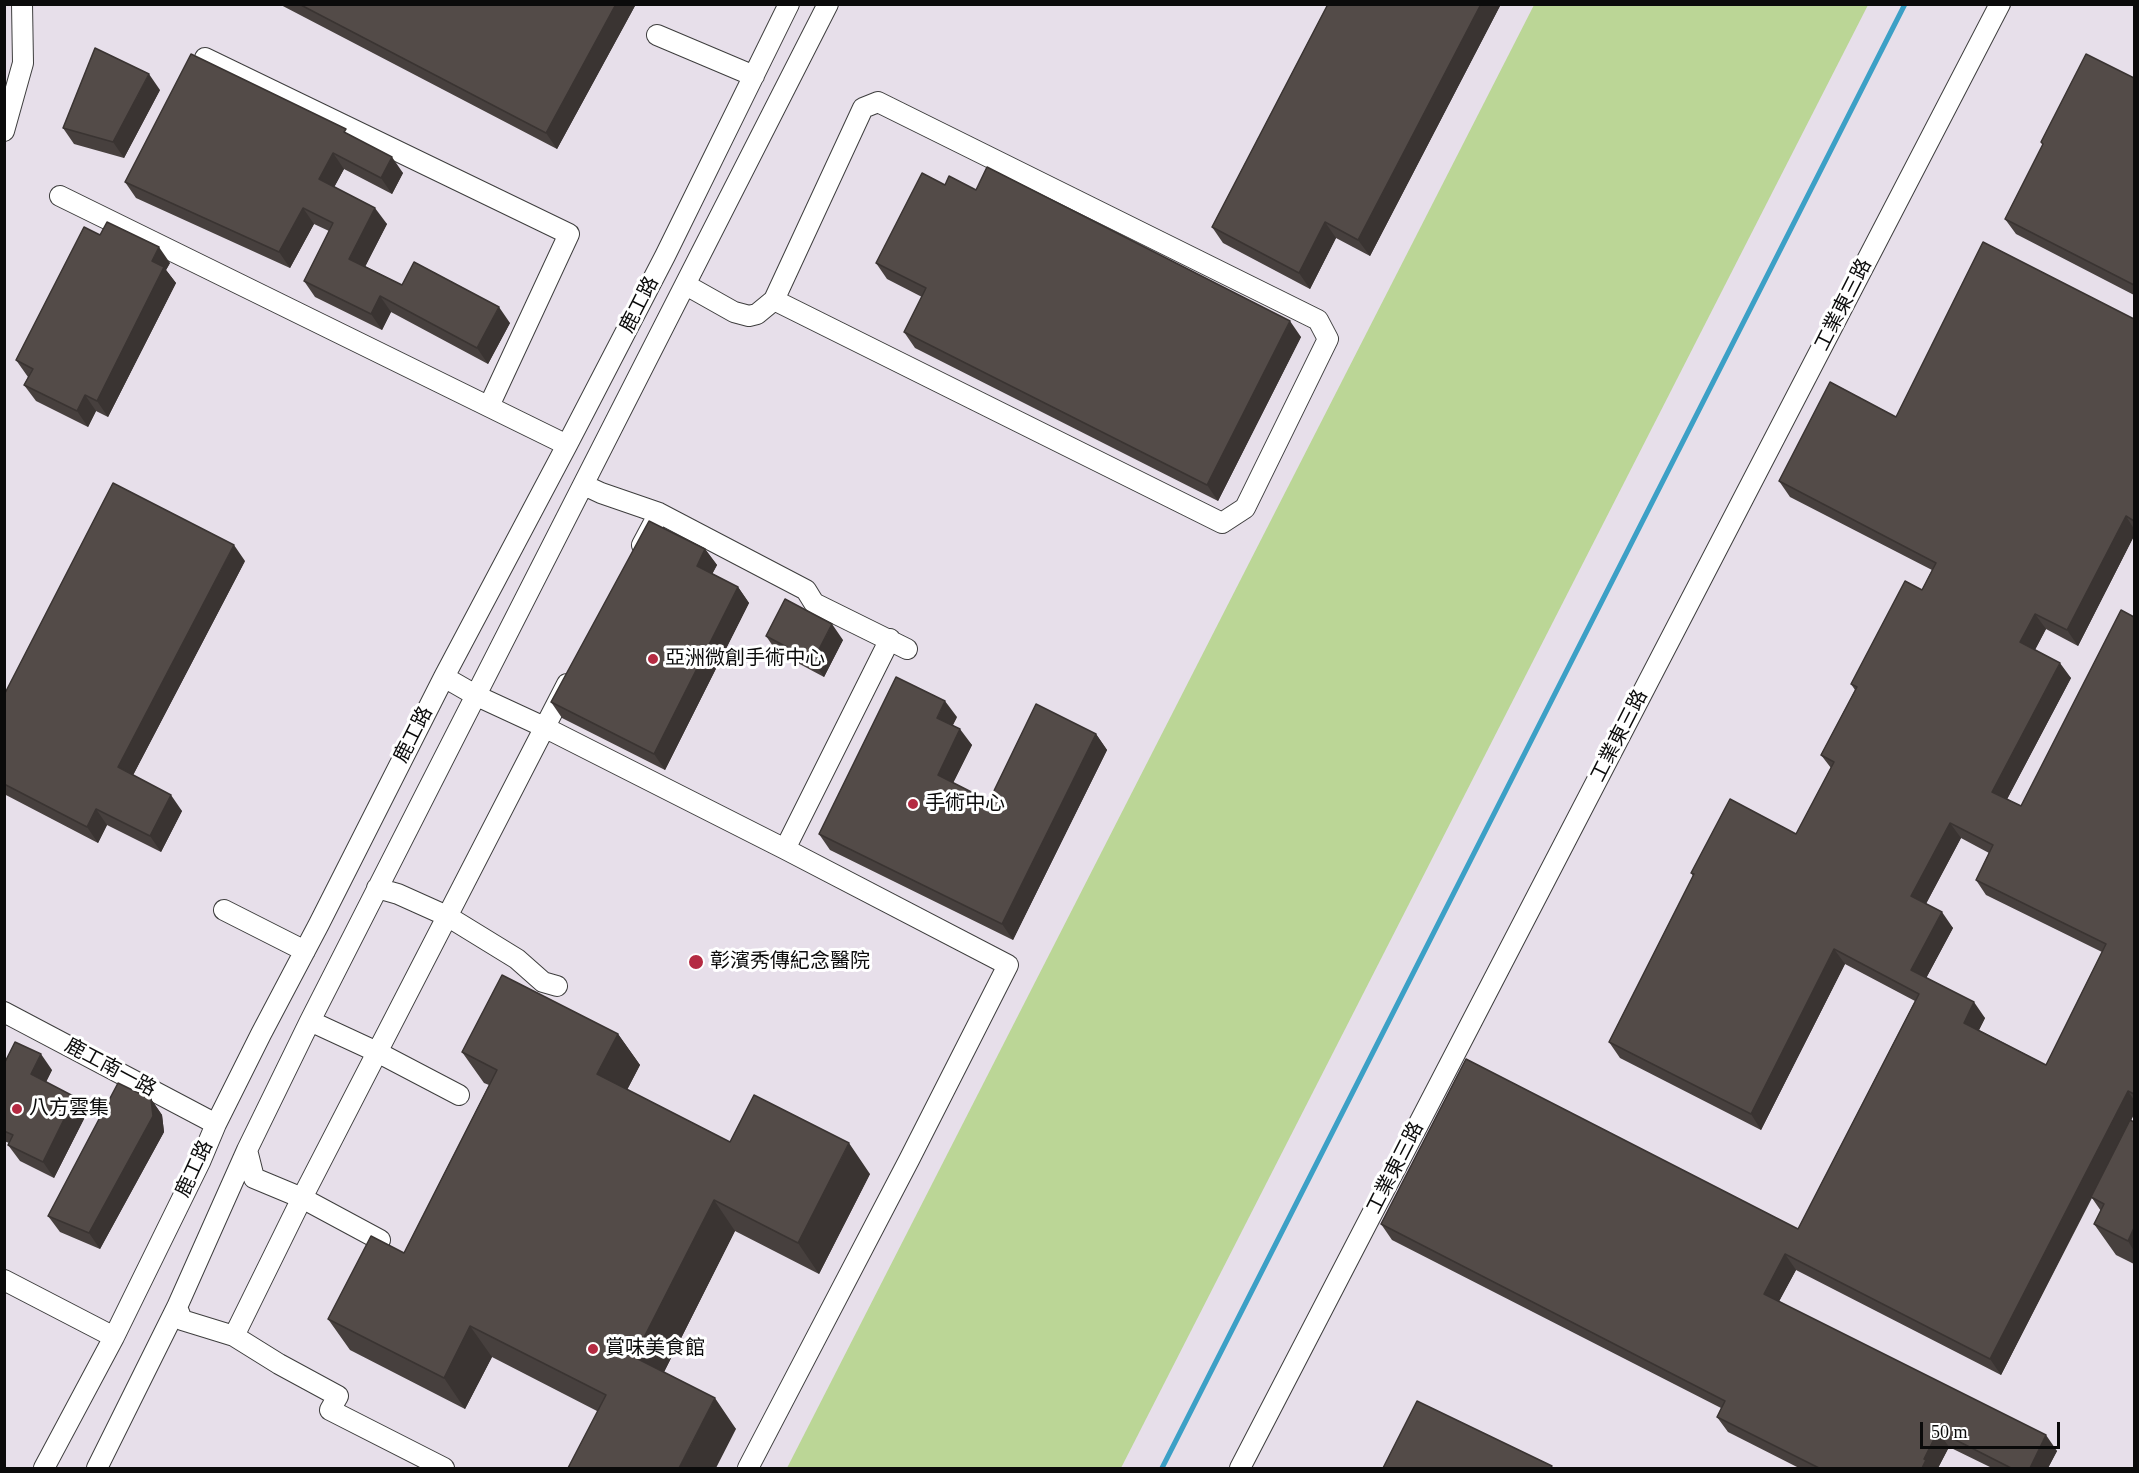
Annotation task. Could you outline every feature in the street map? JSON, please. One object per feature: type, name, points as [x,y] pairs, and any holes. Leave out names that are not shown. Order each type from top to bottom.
[{"type":"street","points":[[4,131],[23,63],[22,4]]},
{"type":"street","name":"鹿工路","points":[[44,1468],[114,1337],[200,1162],[216,1124],[444,677],[665,256],[789,4]]},
{"type":"street","name":"鹿工路","points":[[97,1468],[177,1307],[247,1150],[310,1021],[828,4]]},
{"type":"street","name":"工業東三路","points":[[1240,1468],[2000,4]]},
{"type":"street","points":[[657,34],[754,76]]},
{"type":"street","points":[[205,58],[569,234],[489,406]]},
{"type":"street","points":[[686,285],[734,312],[749,316],[757,314],[774,300],[863,108],[878,102],[1318,320],[1326,331],[1328,339],[1245,508],[1222,523],[774,300]]},
{"type":"street","points":[[60,196],[567,445]]},
{"type":"street","points":[[585,485],[601,494],[659,513],[806,590],[813,603],[898,644],[785,849]]},
{"type":"street","points":[[632,564],[659,513]]},
{"type":"street","points":[[234,1336],[302,1198],[577,666]]},
{"type":"street","points":[[444,677],[477,696],[544,727],[785,849],[1008,965],[748,1468]]},
{"type":"street","points":[[377,888],[398,894],[447,916],[517,959],[543,982],[557,986]]},
{"type":"street","points":[[224,910],[305,951]]},
{"type":"street","name":"鹿工南一路","points":[[4,1012],[216,1124]]},
{"type":"street","points":[[310,1021],[377,1052],[459,1095]]},
{"type":"street","points":[[247,1150],[254,1178],[302,1198],[380,1240]]},
{"type":"street","points":[[4,1280],[114,1337]]},
{"type":"street","points":[[177,1307],[182,1320],[234,1336],[338,1396],[330,1410],[444,1468]]},
{"type":"shaded area","points":[[5,5],[2134,5],[2134,1468],[5,1468]]},
{"type":"green space","points":[[1534,5],[1868,5],[1121,1468],[787,1468]]},
{"type":"building","points":[[299,4],[616,4],[546,133]]},
{"type":"building","points":[[1328,4],[1481,4],[1358,240],[1325,222],[1299,273],[1212,227]]},
{"type":"building","points":[[95,48],[149,74],[113,142],[63,128]]},
{"type":"building","points":[[191,54],[346,129],[344,132],[392,157],[381,178],[333,153],[319,179],[375,208],[349,259],[402,285],[414,262],[499,307],[477,348],[380,296],[371,314],[304,281],[333,223],[303,208],[279,252],[125,182]]},
{"type":"building","points":[[2086,54],[2134,78],[2134,285],[2005,219]]},
{"type":"building","points":[[987,167],[1290,321],[1207,485],[904,332],[926,288],[876,263],[922,173],[945,185],[949,176],[976,190]]},
{"type":"building","points":[[107,222],[159,247],[152,261],[164,267],[97,401],[85,395],[77,411],[24,385],[33,369],[16,360],[84,227],[100,235]]},
{"type":"building","points":[[1983,242],[2134,319],[2134,521],[2126,516],[2067,630],[2035,614],[2020,642],[2060,663],[1992,792],[2021,806],[2121,610],[2134,617],[2134,1094],[2128,1091],[1990,1359],[1785,1254],[1764,1294],[2046,1435],[2030,1468],[2011,1468],[1938,1431],[1922,1468],[1819,1468],[1717,1417],[1725,1401],[1381,1224],[1466,1059],[1798,1229],[1919,994],[1834,949],[1751,1114],[1609,1042],[1694,874],[1691,873],[1730,799],[1796,834],[1834,762],[1821,755],[1857,687],[1851,684],[1905,581],[1922,590],[1936,563],[1779,481],[1830,382],[1896,417]],"holes":[[[1950,823],[1993,845],[1976,880],[2106,944],[2046,1065],[1964,1023],[1974,1002],[1911,970],[1942,912],[1911,896]]]},
{"type":"building","points":[[113,483],[234,545],[118,767],[171,795],[150,836],[96,809],[87,827],[4,784],[4,695]]},
{"type":"building","name":"亞洲微創手術中心","points":[[649,521],[705,549],[697,566],[738,587],[654,754],[551,702]]},
{"type":"building","points":[[785,599],[832,624],[813,661],[766,636]]},
{"type":"building","name":"手術中心","points":[[896,677],[945,701],[937,718],[960,729],[938,775],[989,801],[1036,704],[1096,734],[1002,924],[819,834]]},
{"type":"building","points":[[502,975],[618,1034],[597,1074],[730,1142],[754,1095],[849,1143],[798,1243],[714,1200],[634,1357],[715,1398],[679,1468],[568,1468],[606,1395],[470,1326],[444,1378],[328,1319],[371,1236],[404,1253],[497,1070],[462,1052]]},
{"type":"building","points":[[15,1042],[41,1054],[31,1074],[75,1097],[43,1162],[8,1145],[13,1135],[4,1131],[4,1064]]},
{"type":"building","points":[[118,1083],[151,1099],[153,1116],[89,1233],[48,1216]]},
{"type":"building","points":[[2130,1120],[2134,1122],[2134,1228],[2128,1241],[2094,1224],[2104,1204],[2091,1197]]},
{"type":"building","points":[[1417,1401],[1552,1466],[1551,1468],[1383,1468]]},
{"type":"waterway","points":[[1162,1468],[1905,4]]},
{"type":"place","name":"亞洲微創手術中心","points":[[653,659]]},
{"type":"place","name":"手術中心","points":[[913,804]]},
{"type":"place","name":"彰濱秀傳紀念醫院","points":[[696,962]]},
{"type":"place","name":"八方雲集","points":[[17,1109]]},
{"type":"place","name":"賞味美食館","points":[[593,1349]]}]
